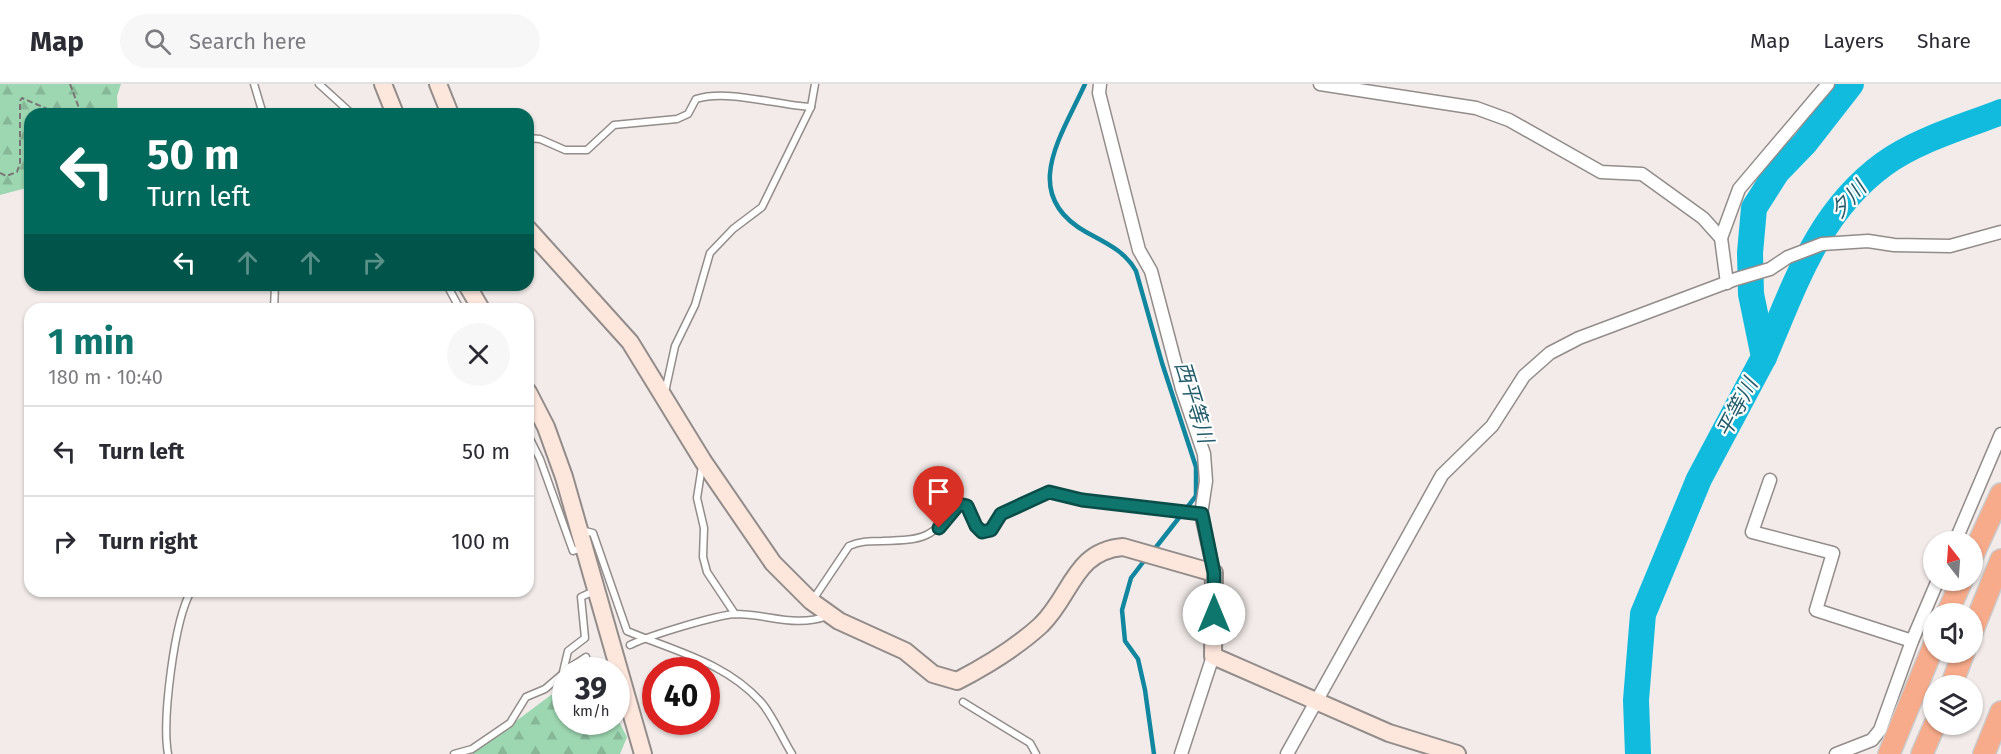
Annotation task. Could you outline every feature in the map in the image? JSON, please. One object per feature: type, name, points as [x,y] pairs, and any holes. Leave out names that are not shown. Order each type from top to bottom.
[{"type":"highway","points":[[1983,533],[2001,494]]},
{"type":"highway","points":[[1983,605],[2001,560]]},
{"type":"highway","points":[[1889,754],[1927,663]]},
{"type":"highway","points":[[1984,754],[2001,712]]},
{"type":"highway","points":[[1922,754],[1930,735]]},
{"type":"street","points":[[383,84],[393,108]]},
{"type":"street","points":[[438,84],[448,108]]},
{"type":"street","points":[[1100,84],[1099,93],[1139,250],[1151,271],[1182,389],[1204,454],[1206,481],[1199,514],[1214,573],[1214,656],[1181,754]]},
{"type":"street","points":[[1320,84],[1476,108],[1509,120],[1601,172],[1642,174],[1703,218],[1721,238],[1732,281]]},
{"type":"street","points":[[1721,238],[1740,189],[1751,172],[1828,84]]},
{"type":"street","points":[[1287,754],[1315,698],[1442,475],[1492,426],[1524,375],[1550,353],[1579,338],[1770,269],[1788,257],[1822,244],[1868,242],[1950,246],[2001,232]]},
{"type":"street","points":[[534,236],[630,342],[703,461],[773,563],[811,601],[830,615],[861,632],[905,651],[933,674],[957,681],[1018,643],[1041,624],[1064,596],[1083,566],[1095,554],[1123,547],[1214,573]]},
{"type":"street","points":[[534,405],[557,457],[586,547],[643,754]]},
{"type":"street","points":[[1959,531],[2000,439]]},
{"type":"street","points":[[1770,480],[1752,532],[1833,553],[1816,610],[1912,640]]},
{"type":"street","points":[[1836,754],[1872,740],[1880,730],[1912,640],[1933,591]]},
{"type":"street","points":[[1214,656],[1315,698],[1389,733],[1457,754]]},
{"type":"lane","points":[[254,84],[261,108]]},
{"type":"lane","points":[[319,84],[345,108]]},
{"type":"lane","points":[[664,395],[675,346],[695,305],[710,253],[734,229],[762,207],[811,107],[815,84]]},
{"type":"lane","points":[[534,138],[565,150],[587,150],[614,124],[677,119],[688,114],[696,99],[712,94],[811,107]]},
{"type":"lane","points":[[534,447],[573,551],[586,547]]},
{"type":"lane","points":[[703,461],[697,498],[704,528],[703,558],[707,572],[735,614]]},
{"type":"lane","points":[[811,601],[849,546],[859,541],[917,540],[939,528],[959,504],[967,506],[976,526],[982,532],[991,530],[1001,514],[1049,492],[1082,500],[1199,514]]},
{"type":"lane","points":[[580,530],[593,533],[627,631],[679,649],[725,671],[761,703],[792,754]]},
{"type":"lane","points":[[567,657],[568,651],[585,638],[581,597],[598,590]]},
{"type":"lane","points":[[168,754],[167,710],[179,625],[189,597]]},
{"type":"lane","points":[[630,645],[644,638],[735,614],[802,622],[830,615]]},
{"type":"lane","points":[[454,754],[472,749],[510,723],[526,698],[545,689],[552,683]]},
{"type":"lane","points":[[963,702],[1030,743],[1036,754]]},
{"type":"path","points":[[70,84],[79,108]]},
{"type":"path","points":[[0,173],[11,175],[17,172],[20,164],[20,101],[22,98],[45,108]]},
{"type":"green space","points":[[0,84],[121,84],[117,96],[118,108],[24,108],[24,189],[0,195]]},
{"type":"green space","points":[[551,695],[552,735],[626,735],[627,737],[620,754],[472,754]]},
{"type":"waterway","name":"西平等川","points":[[1085,84],[1057,144],[1051,164],[1050,182],[1054,200],[1066,217],[1121,253],[1136,271],[1162,363],[1196,467],[1196,496],[1153,551]]},
{"type":"waterway","name":"平等川","points":[[1638,754],[1636,700],[1643,614],[1699,479],[1764,357],[1751,294],[1750,253],[1754,208],[1777,172],[1805,143],[1851,84]]},
{"type":"waterway","name":"夕川","points":[[1764,357],[1811,252],[1825,227],[1861,183],[1897,155],[2001,112]]},
{"type":"waterway","name":"西平等川","points":[[1147,557],[1131,578],[1122,610],[1125,641],[1138,659],[1145,690],[1154,754]]},
{"type":"route","points":[[939,528],[959,504],[967,506],[976,526],[982,532],[991,530],[1001,514],[1049,492],[1082,500],[1202,514],[1214,573],[1214,614]]}]
